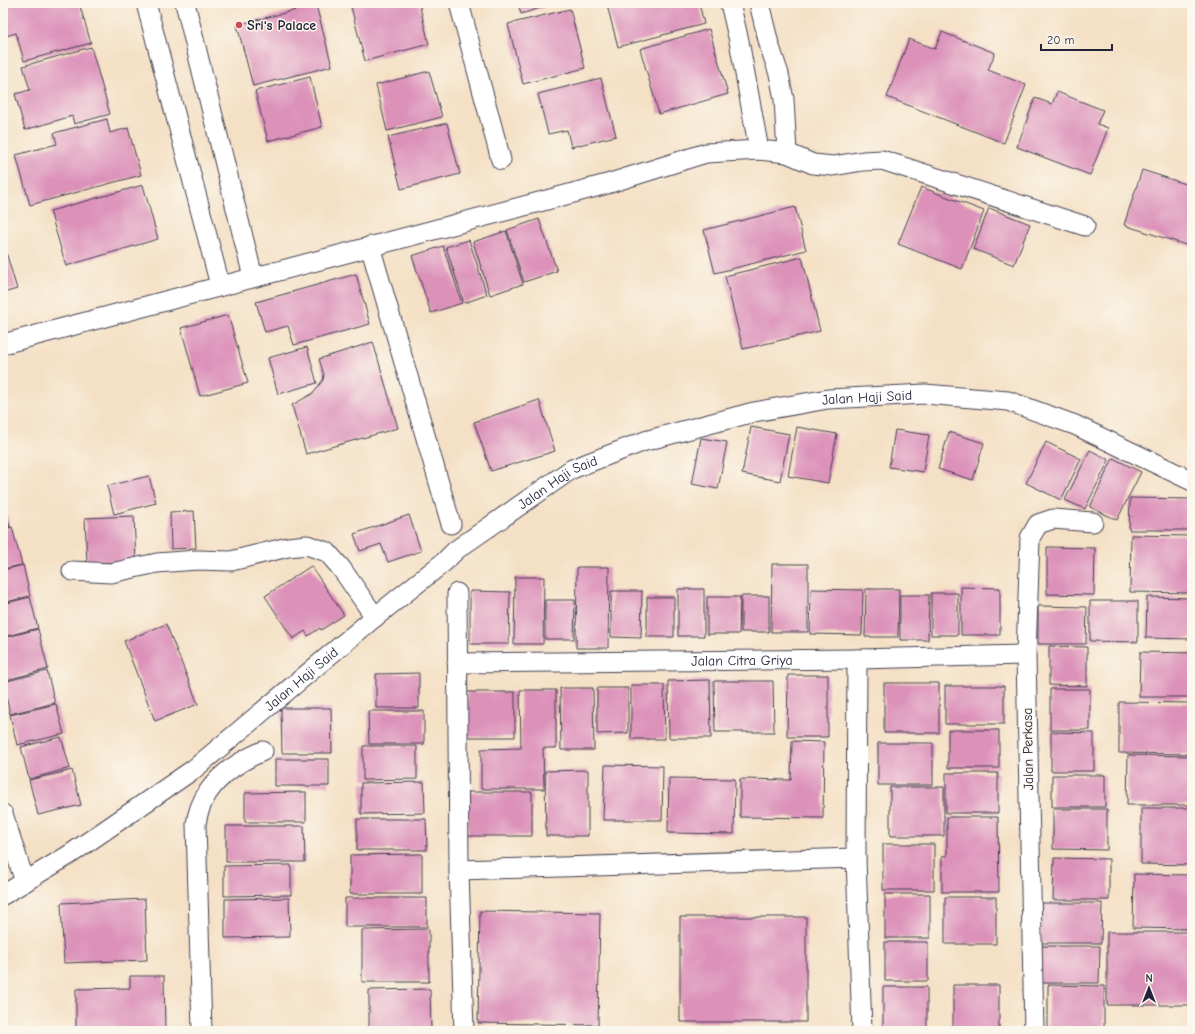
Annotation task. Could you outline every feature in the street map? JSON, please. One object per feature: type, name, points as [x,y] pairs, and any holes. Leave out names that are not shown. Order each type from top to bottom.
[{"type":"street","points":[[146,3],[220,285]]},
{"type":"street","points":[[186,3],[253,276]]},
{"type":"street","points":[[459,3],[500,160]]},
{"type":"street","points":[[730,3],[739,41],[759,150]]},
{"type":"street","points":[[759,3],[769,44],[779,74],[784,99],[787,153]]},
{"type":"street","points":[[3,344],[253,276],[607,184],[706,154],[759,150],[787,153],[813,164],[833,166],[863,160],[882,160],[1085,226]]},
{"type":"street","points":[[370,246],[451,524]]},
{"type":"street","name":"Jalan Haji Said","points":[[3,894],[69,855],[194,770],[375,617],[444,562],[456,550],[572,469],[653,440],[754,412],[828,399],[925,394],[1008,401],[1076,425],[1192,481]]},
{"type":"street","name":"Jalan Perkasa","points":[[1034,1031],[1026,655],[1030,538],[1038,524],[1053,520],[1093,522]]},
{"type":"street","points":[[72,571],[111,573],[157,563],[197,560],[231,561],[288,547],[307,545],[327,552],[341,568],[375,617]]},
{"type":"street","points":[[457,593],[458,870],[464,1031]]},
{"type":"street","name":"Jalan Citra Griya","points":[[457,662],[857,659],[1026,655]]},
{"type":"street","points":[[857,659],[856,858],[862,1031]]},
{"type":"street","points":[[202,1031],[196,824],[198,811],[204,797],[215,781],[248,757],[263,751]]},
{"type":"street","points":[[3,814],[25,882]]},
{"type":"street","points":[[458,870],[856,858]]},
{"type":"building","points":[[3,3],[79,3],[91,43],[24,61],[16,33],[3,37]]},
{"type":"building","points":[[350,3],[419,3],[429,44],[365,61]]},
{"type":"building","points":[[518,3],[557,3],[521,14]]},
{"type":"building","points":[[613,3],[699,3],[704,24],[618,47],[607,5]]},
{"type":"building","points":[[316,5],[332,66],[253,86],[237,25]]},
{"type":"building","points":[[570,9],[585,68],[523,84],[508,24]]},
{"type":"building","points":[[709,29],[728,94],[659,114],[640,49]]},
{"type":"building","points":[[942,32],[995,53],[988,70],[1026,85],[1004,143],[887,97],[909,39],[935,49]]},
{"type":"building","points":[[91,47],[110,114],[74,124],[72,116],[25,130],[15,94],[30,90],[23,66]]},
{"type":"building","points":[[429,71],[442,117],[387,131],[376,85]]},
{"type":"building","points":[[310,77],[322,127],[268,141],[255,91]]},
{"type":"building","points":[[601,78],[616,136],[571,147],[567,130],[548,134],[538,94]]},
{"type":"building","points":[[1057,92],[1103,110],[1097,124],[1108,128],[1090,175],[1017,147],[1035,98],[1052,104]]},
{"type":"building","points":[[107,119],[110,133],[128,128],[141,175],[30,205],[16,155],[57,144],[54,133]]},
{"type":"building","points":[[447,123],[460,174],[401,189],[388,137]]},
{"type":"building","points":[[1142,170],[1192,186],[1192,247],[1124,225]]},
{"type":"building","points":[[143,185],[158,239],[66,266],[50,211]]},
{"type":"building","points":[[921,187],[984,211],[962,269],[898,244]]},
{"type":"building","points":[[795,207],[806,250],[715,273],[704,230]]},
{"type":"building","points":[[989,208],[1030,224],[1014,265],[973,249]]},
{"type":"building","points":[[539,219],[557,271],[524,282],[507,230]]},
{"type":"building","points":[[506,231],[523,284],[490,295],[473,242]]},
{"type":"building","points":[[469,240],[487,295],[464,303],[446,247]]},
{"type":"building","points":[[443,246],[462,303],[431,313],[412,256]]},
{"type":"building","points":[[5,249],[17,289],[3,293],[3,250]]},
{"type":"building","points":[[802,257],[820,331],[743,349],[725,276]]},
{"type":"building","points":[[356,274],[370,324],[294,345],[288,326],[265,332],[256,302]]},
{"type":"building","points":[[228,315],[248,383],[200,396],[181,328]]},
{"type":"building","points":[[373,342],[398,428],[306,454],[292,405],[312,394],[323,380],[324,375],[319,359]]},
{"type":"building","points":[[307,347],[317,383],[278,394],[268,358]]},
{"type":"building","points":[[539,400],[555,451],[491,471],[474,422]]},
{"type":"building","points":[[751,427],[789,434],[780,481],[742,474]]},
{"type":"building","points":[[797,427],[837,434],[828,483],[788,476]]},
{"type":"building","points":[[895,430],[929,435],[923,472],[889,467]]},
{"type":"building","points":[[949,432],[984,443],[973,480],[938,469]]},
{"type":"building","points":[[701,438],[727,442],[718,489],[692,484]]},
{"type":"building","points":[[1046,442],[1081,459],[1061,500],[1026,483]]},
{"type":"building","points":[[1090,450],[1109,460],[1085,509],[1065,500]]},
{"type":"building","points":[[1113,458],[1141,472],[1117,520],[1090,507]]},
{"type":"building","points":[[149,476],[156,503],[114,514],[107,486]]},
{"type":"building","points":[[1130,498],[1192,499],[1192,530],[1129,530]]},
{"type":"building","points":[[3,500],[10,527],[3,528]]},
{"type":"building","points":[[194,511],[196,548],[171,549],[170,512]]},
{"type":"building","points":[[409,515],[421,551],[388,562],[381,544],[360,551],[354,534]]},
{"type":"building","points":[[134,516],[136,562],[87,564],[85,518]]},
{"type":"building","points":[[12,527],[22,565],[3,569],[3,530]]},
{"type":"building","points":[[1131,535],[1192,536],[1192,593],[1130,592]]},
{"type":"building","points":[[1047,547],[1095,548],[1094,595],[1047,594]]},
{"type":"building","points":[[772,564],[808,564],[808,632],[771,632]]},
{"type":"building","points":[[23,565],[30,596],[3,603],[3,570]]},
{"type":"building","points":[[311,566],[344,615],[321,630],[320,628],[308,636],[305,631],[293,639],[265,596]]},
{"type":"building","points":[[577,567],[609,567],[608,648],[576,648]]},
{"type":"building","points":[[515,577],[544,577],[543,644],[514,644]]},
{"type":"building","points":[[961,587],[1000,588],[1000,635],[961,635]]},
{"type":"building","points":[[678,589],[704,589],[704,636],[678,636]]},
{"type":"building","points":[[811,589],[863,590],[862,635],[810,634]]},
{"type":"building","points":[[866,589],[899,589],[898,637],[865,637]]},
{"type":"building","points":[[470,591],[510,592],[509,644],[470,644]]},
{"type":"building","points":[[611,591],[642,591],[641,638],[611,637]]},
{"type":"building","points":[[931,593],[958,593],[958,635],[931,635]]},
{"type":"building","points":[[900,595],[929,595],[928,640],[900,640]]},
{"type":"building","points":[[741,596],[769,596],[769,632],[741,632]]},
{"type":"building","points":[[30,597],[38,628],[3,637],[3,604]]},
{"type":"building","points":[[647,597],[674,597],[674,637],[647,637]]},
{"type":"building","points":[[707,597],[740,597],[739,634],[707,634]]},
{"type":"building","points":[[1147,597],[1192,598],[1192,639],[1146,638]]},
{"type":"building","points":[[545,600],[575,600],[574,639],[545,639]]},
{"type":"building","points":[[1090,601],[1138,601],[1138,642],[1090,641]]},
{"type":"building","points":[[1038,606],[1087,607],[1086,644],[1038,644]]},
{"type":"building","points":[[166,624],[198,704],[155,721],[124,641]]},
{"type":"building","points":[[38,629],[48,669],[3,681],[3,638]]},
{"type":"building","points":[[1049,646],[1087,647],[1087,686],[1049,685]]},
{"type":"building","points":[[1140,652],[1192,653],[1192,697],[1139,697]]},
{"type":"building","points":[[47,671],[55,703],[10,714],[3,682]]},
{"type":"building","points":[[419,673],[419,708],[376,708],[376,674]]},
{"type":"building","points":[[788,675],[828,675],[828,737],[787,737]]},
{"type":"building","points":[[710,680],[711,738],[669,738],[668,681]]},
{"type":"building","points":[[714,681],[773,681],[774,732],[715,732]]},
{"type":"building","points":[[884,683],[939,683],[939,733],[884,733]]},
{"type":"building","points":[[631,685],[664,685],[665,739],[631,739]]},
{"type":"building","points":[[945,686],[1004,686],[1004,724],[945,724]]},
{"type":"building","points":[[560,688],[593,688],[594,750],[561,750]]},
{"type":"building","points":[[597,688],[628,688],[628,733],[597,734]]},
{"type":"building","points":[[1050,689],[1090,689],[1090,730],[1050,730]]},
{"type":"building","points":[[520,690],[556,690],[556,748],[543,748],[544,789],[481,789],[481,749],[521,748]]},
{"type":"building","points":[[467,692],[515,692],[515,737],[467,737]]},
{"type":"building","points":[[1119,702],[1192,703],[1192,754],[1119,753]]},
{"type":"building","points":[[56,704],[64,734],[17,745],[10,715]]},
{"type":"building","points":[[281,708],[331,708],[332,753],[282,753]]},
{"type":"building","points":[[368,711],[424,711],[424,744],[369,744]]},
{"type":"building","points":[[948,730],[999,730],[999,768],[948,768]]},
{"type":"building","points":[[1051,732],[1094,733],[1094,771],[1051,771]]},
{"type":"building","points":[[61,737],[70,768],[29,779],[21,747]]},
{"type":"building","points":[[792,741],[824,742],[823,818],[740,817],[740,779],[791,780]]},
{"type":"building","points":[[878,743],[933,743],[933,785],[878,785]]},
{"type":"building","points":[[363,746],[417,746],[417,779],[363,780]]},
{"type":"building","points":[[1128,755],[1192,756],[1192,805],[1127,805]]},
{"type":"building","points":[[275,759],[329,759],[329,786],[275,786]]},
{"type":"building","points":[[605,765],[663,766],[662,820],[603,820]]},
{"type":"building","points":[[72,770],[81,805],[38,815],[29,780]]},
{"type":"building","points":[[588,770],[588,836],[546,836],[545,771]]},
{"type":"building","points":[[946,773],[998,773],[998,813],[946,813]]},
{"type":"building","points":[[1052,775],[1105,775],[1105,807],[1052,807]]},
{"type":"building","points":[[669,778],[735,779],[734,834],[668,833]]},
{"type":"building","points":[[424,782],[425,813],[361,814],[361,783]]},
{"type":"building","points":[[890,787],[944,787],[944,836],[890,836]]},
{"type":"building","points":[[306,792],[306,822],[245,822],[245,793]]},
{"type":"building","points":[[468,792],[532,792],[532,836],[468,836]]},
{"type":"building","points":[[1141,808],[1192,808],[1192,865],[1141,864]]},
{"type":"building","points":[[1053,809],[1107,809],[1107,850],[1053,849]]},
{"type":"building","points":[[947,817],[998,817],[999,892],[942,892],[942,856],[947,856]]},
{"type":"building","points":[[357,819],[426,819],[427,850],[357,850]]},
{"type":"building","points":[[226,826],[304,826],[305,862],[226,862]]},
{"type":"building","points":[[883,844],[934,844],[934,890],[883,890]]},
{"type":"building","points":[[422,854],[422,894],[350,894],[350,855]]},
{"type":"building","points":[[1054,858],[1109,859],[1109,900],[1053,900]]},
{"type":"building","points":[[291,865],[291,895],[224,896],[224,866]]},
{"type":"building","points":[[1134,874],[1192,875],[1192,929],[1133,928]]},
{"type":"building","points":[[885,894],[930,894],[930,938],[885,938]]},
{"type":"building","points":[[945,897],[996,897],[996,944],[945,944]]},
{"type":"building","points":[[289,898],[290,937],[225,938],[225,899]]},
{"type":"building","points":[[345,898],[427,898],[427,927],[345,927]]},
{"type":"building","points":[[145,899],[147,960],[64,963],[61,903]]},
{"type":"building","points":[[1041,903],[1102,903],[1101,943],[1041,943]]},
{"type":"building","points":[[480,911],[600,913],[598,1025],[478,1023]]},
{"type":"building","points":[[680,917],[806,917],[806,1022],[680,1022]]},
{"type":"building","points":[[429,929],[429,982],[362,982],[362,930]]},
{"type":"building","points":[[1107,932],[1192,932],[1192,1005],[1107,1005]]},
{"type":"building","points":[[885,942],[928,942],[928,981],[885,981]]},
{"type":"building","points":[[1038,946],[1100,946],[1099,983],[1038,983]]},
{"type":"building","points":[[130,976],[164,976],[165,1031],[76,1031],[76,989],[130,988]]},
{"type":"building","points":[[953,985],[999,985],[999,1030],[953,1030]]},
{"type":"building","points":[[1048,985],[1104,986],[1104,1031],[1048,1031]]},
{"type":"building","points":[[883,987],[927,987],[927,1031],[883,1031]]},
{"type":"building","points":[[430,989],[431,1031],[369,1031],[369,990]]},
{"type":"place","name":"Sri's Palace","points":[[239,25]]}]
